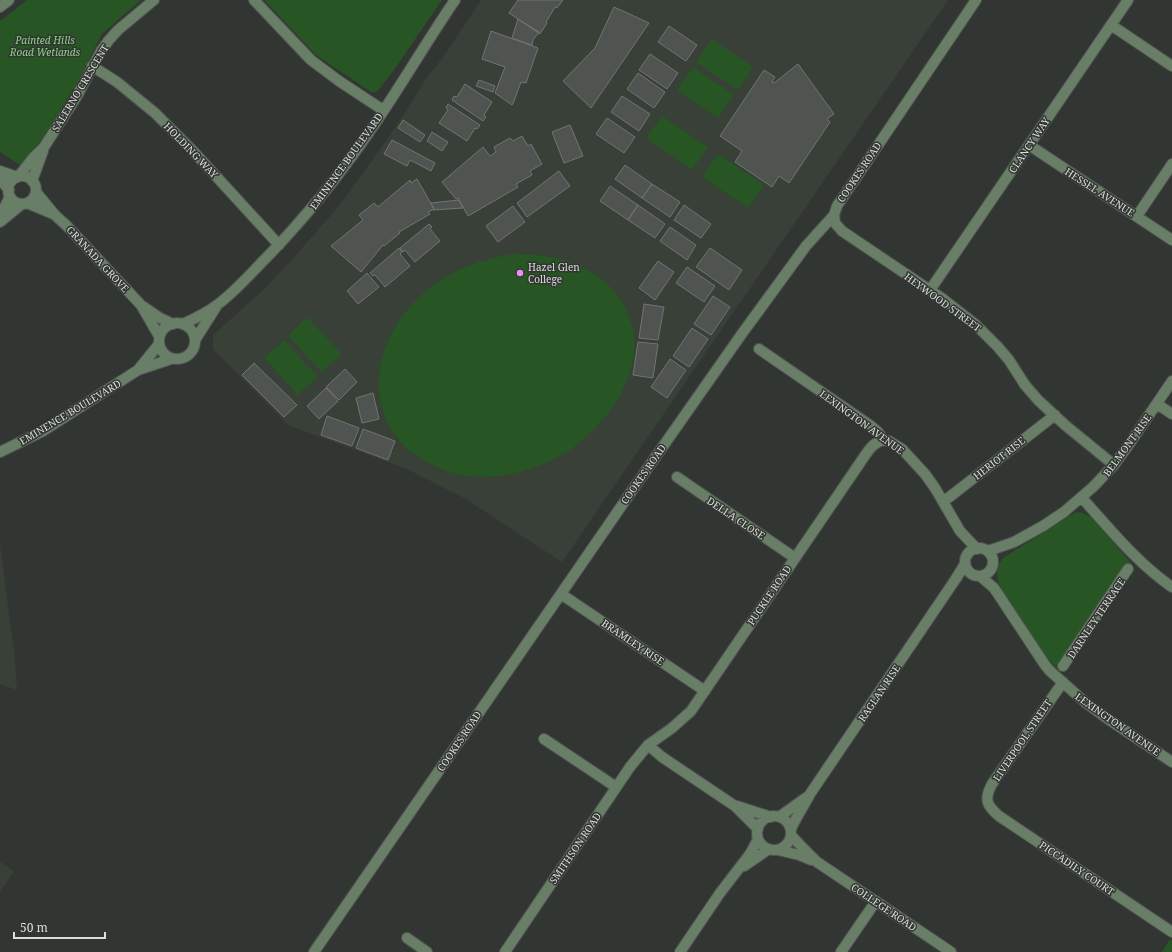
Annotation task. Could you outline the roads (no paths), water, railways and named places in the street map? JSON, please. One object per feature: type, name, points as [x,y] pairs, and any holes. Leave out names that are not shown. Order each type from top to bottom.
[{"type":"street","points":[[0,7],[9,0]]},
{"type":"street","name":"SALERNO CRESCENT","points":[[18,177],[44,147],[77,96],[92,66],[109,40],[118,30],[154,0]]},
{"type":"street","points":[[254,0],[311,60],[339,81],[383,110]]},
{"type":"street","name":"EMINENCE BOULEVARD","points":[[178,324],[194,319],[217,306],[279,245],[312,207],[338,174],[383,110],[455,0]]},
{"type":"street","name":"COOKES ROAD","points":[[314,952],[746,328],[806,246],[834,215],[837,206],[976,0]]},
{"type":"street","name":"CLANCY WAY","points":[[930,290],[1128,0]]},
{"type":"street","points":[[1111,25],[1172,66]]},
{"type":"street","name":"HOLDING WAY","points":[[92,66],[117,82],[155,114],[193,151],[279,245]]},
{"type":"street","name":"HESSEL AVENUE","points":[[1029,145],[1172,240]]},
{"type":"street","name":"SALERNO CRESCENT","points":[[32,181],[44,147]]},
{"type":"street","points":[[1137,216],[1172,164]]},
{"type":"street","points":[[0,171],[18,177],[26,177],[32,181],[36,188],[33,198],[0,222]]},
{"type":"street","points":[[0,217],[9,193],[11,182],[18,177]]},
{"type":"street","points":[[0,179],[15,202],[25,203]]},
{"type":"street","name":"GRANADA GROVE","points":[[36,192],[55,215],[141,305],[160,318],[178,324]]},
{"type":"street","name":"GRANADA GROVE","points":[[25,203],[55,215]]},
{"type":"street","name":"HEYWOOD STREET","points":[[834,215],[835,223],[842,231],[930,290],[961,313],[988,336],[1009,360],[1032,393],[1055,415],[1114,465]]},
{"type":"street","name":"GRANADA GROVE","points":[[141,305],[159,340]]},
{"type":"street","name":"EMINENCE BOULEVARD","points":[[195,340],[217,306]]},
{"type":"street","points":[[178,324],[191,330],[195,340],[193,350],[186,357],[176,360],[171,359],[163,353],[159,340],[164,328],[178,324]]},
{"type":"street","name":"EMINENCE BOULEVARD","points":[[138,370],[159,340]]},
{"type":"street","name":"LEXINGTON AVENUE","points":[[759,349],[871,426],[884,440],[895,444],[925,474],[960,531],[977,549]]},
{"type":"street","name":"EMINENCE BOULEVARD","points":[[0,452],[43,431],[138,370],[171,359]]},
{"type":"street","name":"BELMONT RISE","points":[[988,551],[1014,542],[1043,526],[1064,512],[1095,486],[1114,465],[1172,380]]},
{"type":"street","points":[[1157,404],[1172,414]]},
{"type":"street","name":"HERIOT RISE","points":[[943,502],[1055,415]]},
{"type":"street","name":"PUCKLE ROAD","points":[[648,745],[682,720],[690,711],[866,454],[872,446],[879,441],[884,440]]},
{"type":"street","name":"DELLA CLOSE","points":[[676,477],[795,558]]},
{"type":"street","points":[[1082,498],[1135,555],[1160,579],[1172,587]]},
{"type":"street","name":"LEXINGTON AVENUE","points":[[960,531],[966,559]]},
{"type":"street","name":"BELMONT RISE","points":[[992,567],[1014,542]]},
{"type":"street","points":[[977,549],[984,549],[988,551],[993,558],[992,567],[987,574],[976,576],[966,568],[966,559],[973,550],[977,549]]},
{"type":"street","name":"RAGLAN RISE","points":[[791,832],[796,816],[804,807],[810,794],[947,592],[966,559]]},
{"type":"street","name":"LEXINGTON AVENUE","points":[[992,567],[994,588]]},
{"type":"street","name":"DARNLEY TERRACE","points":[[1063,666],[1128,569]]},
{"type":"street","name":"LEXINGTON AVENUE","points":[[976,576],[994,588],[1045,665],[1062,682],[1081,699],[1108,719],[1172,762]]},
{"type":"street","name":"RAGLAN RISE","points":[[947,592],[976,576]]},
{"type":"street","name":"BRAMLEY RISE","points":[[561,594],[705,691]]},
{"type":"street","name":"LIVERPOOL STREET","points":[[987,800],[992,784],[1062,682]]},
{"type":"street","points":[[544,738],[616,787]]},
{"type":"street","points":[[648,745],[662,758],[735,806],[758,834],[760,843],[773,850]]},
{"type":"street","name":"SMITHSON ROAD","points":[[505,952],[616,787],[648,745]]},
{"type":"street","name":"RAGLAN RISE","points":[[775,817],[810,794]]},
{"type":"street","name":"PICCADILY COURT","points":[[987,800],[999,816],[1172,932]]},
{"type":"street","points":[[735,806],[784,819],[788,823],[791,832],[787,844],[773,850],[736,872]]},
{"type":"street","points":[[680,952],[720,893],[750,854],[762,821],[775,817]]},
{"type":"street","name":"COLLEGE ROAD","points":[[791,832],[801,846],[817,862],[951,952]]},
{"type":"street","name":"COLLEGE ROAD","points":[[773,850],[799,855],[817,862]]},
{"type":"street","points":[[841,952],[876,901]]},
{"type":"street","points":[[407,938],[427,952]]},
{"type":"place","name":"Hazel Glen College","points":[[520,273]]},
{"type":"park label","name":"Painted Hills Road Wetlands","points":[[45,46]]}]
